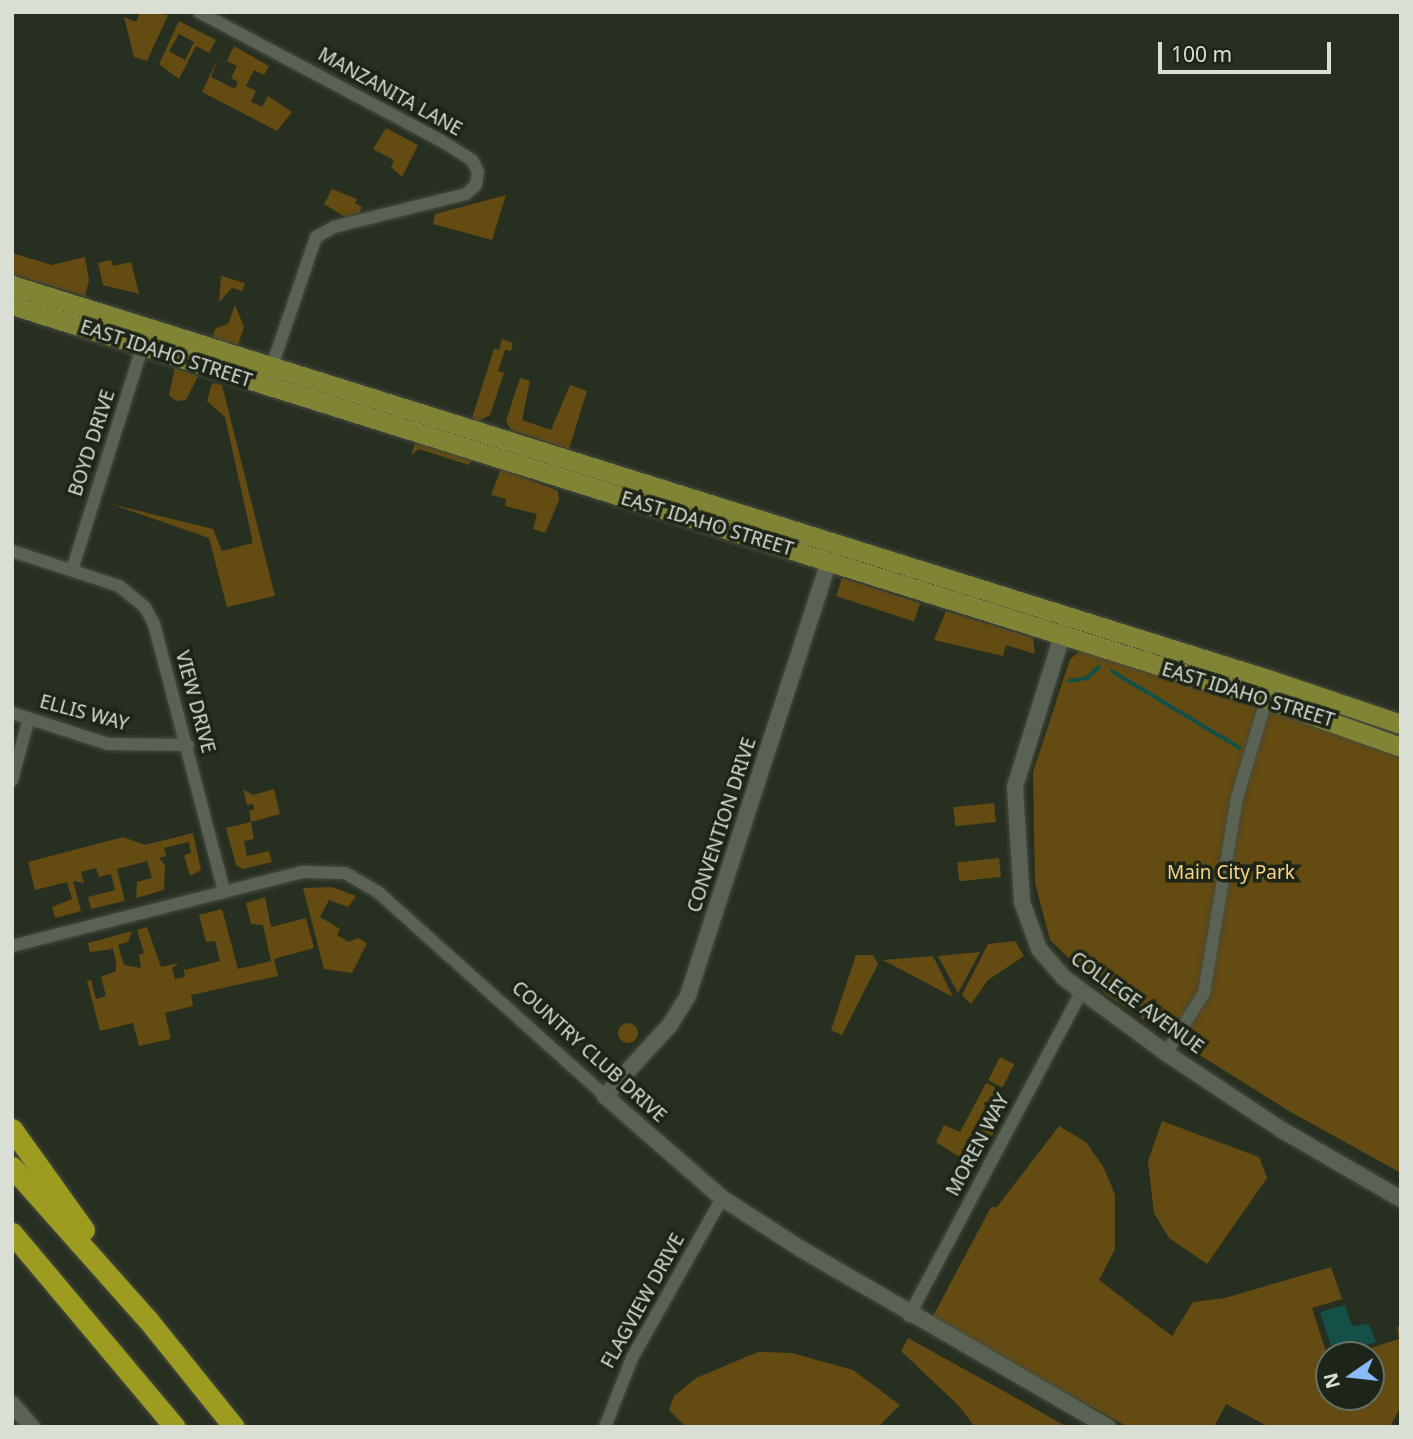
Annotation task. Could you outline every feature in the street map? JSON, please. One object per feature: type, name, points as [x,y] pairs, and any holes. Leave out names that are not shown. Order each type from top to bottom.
[{"type":"highway","points":[[12,1129],[148,1320]]},
{"type":"highway","points":[[12,1167],[148,1320],[234,1427]]},
{"type":"highway","points":[[12,1233],[175,1427]]},
{"type":"main road","name":"EAST IDAHO STREET","points":[[12,285],[1272,680],[1401,724]]},
{"type":"main road","name":"EAST IDAHO STREET","points":[[12,305],[1061,638],[1266,699],[1401,747]]},
{"type":"main road","points":[[930,595],[951,591],[996,603],[1005,597]]},
{"type":"street","name":"MANZANITA LANE","points":[[199,12],[440,140],[472,160],[478,172],[476,185],[466,194],[334,227],[316,237],[266,386]]},
{"type":"street","name":"BOYD DRIVE","points":[[72,570],[148,328]]},
{"type":"street","name":"CONVENTION DRIVE","points":[[605,1096],[669,1026],[688,996],[835,543]]},
{"type":"street","name":"VIEW DRIVE","points":[[12,551],[119,586],[145,607],[154,624],[188,746],[224,891]]},
{"type":"street","name":"COLLEGE AVENUE","points":[[1067,617],[1016,779],[1014,803],[1020,890],[1029,930],[1055,970],[1081,992],[1166,1053],[1282,1130],[1401,1199]]},
{"type":"street","points":[[1166,1053],[1204,993],[1233,820],[1272,680]]},
{"type":"street","name":"ELLIS WAY","points":[[12,713],[108,744],[188,746]]},
{"type":"street","points":[[12,780],[29,718]]},
{"type":"street","name":"COUNTRY CLUB DRIVE","points":[[12,946],[224,891],[317,870],[359,879],[722,1198],[909,1316],[1108,1427]]},
{"type":"street","name":"MOREN WAY","points":[[909,1316],[1081,992]]},
{"type":"street","name":"FLAGVIEW DRIVE","points":[[605,1427],[632,1358],[722,1198]]},
{"type":"street","points":[[12,1404],[32,1427]]},
{"type":"green space","points":[[140,12],[168,15],[147,61],[134,57],[124,17],[136,22]]},
{"type":"green space","points":[[179,21],[216,40],[209,53],[196,46],[179,79],[159,64]],"holes":[[[179,34],[194,42],[185,60],[169,51]]]},
{"type":"green space","points":[[234,46],[269,66],[264,75],[254,70],[246,86],[256,91],[251,102],[262,107],[268,96],[292,112],[277,131],[202,92],[218,58],[211,77],[235,89],[238,82],[231,78],[237,66],[227,61]]},
{"type":"green space","points":[[386,128],[418,145],[402,177],[391,167],[394,160],[373,149]]},
{"type":"green space","points":[[332,189],[357,199],[355,203],[362,207],[359,213],[345,217],[324,204]]},
{"type":"green space","points":[[506,195],[492,240],[433,224],[435,214]]},
{"type":"green space","points":[[12,253],[52,265],[85,257],[89,280],[85,296],[12,274]]},
{"type":"green space","points":[[111,260],[113,266],[131,262],[139,294],[103,285],[98,263]]},
{"type":"green space","points":[[221,276],[245,283],[242,291],[232,288],[219,302]]},
{"type":"green space","points":[[235,305],[244,327],[238,345],[212,337],[216,328],[228,324]]},
{"type":"green space","points":[[502,339],[513,343],[511,351],[505,350],[498,371],[504,373],[490,415],[478,421],[472,418],[494,349],[499,350]]},
{"type":"green space","points":[[175,368],[198,376],[186,400],[176,401],[169,395]]},
{"type":"green space","points":[[520,378],[530,381],[522,420],[551,430],[570,385],[587,391],[569,449],[511,430],[506,421]]},
{"type":"green space","points":[[212,383],[222,385],[275,596],[227,607],[209,538],[111,504],[213,529],[222,551],[253,543],[225,417],[207,401]]},
{"type":"green space","points":[[415,443],[472,460],[469,465],[419,449],[411,455]]},
{"type":"green space","points":[[501,469],[558,491],[559,500],[545,533],[533,529],[537,514],[505,506],[506,499],[491,495]]},
{"type":"green space","points":[[842,578],[920,603],[914,621],[836,596]]},
{"type":"green space","points":[[946,611],[1033,638],[1035,654],[1006,645],[1003,656],[934,640]]},
{"type":"green space","name":"Main City Park","points":[[1082,650],[1251,699],[1401,754],[1401,1173],[1289,1111],[1158,1029],[1106,994],[1050,940],[1035,883],[1033,772],[1070,659]]},
{"type":"green space","points":[[243,789],[253,795],[274,789],[280,814],[251,822],[249,811],[254,809],[253,804],[247,805]]},
{"type":"green space","points":[[994,803],[996,822],[955,826],[953,807]]},
{"type":"green space","points":[[251,822],[254,839],[244,841],[247,856],[269,851],[272,862],[243,869],[236,865],[226,828]]},
{"type":"green space","points":[[193,833],[201,870],[190,876],[184,855],[191,853],[189,842],[164,848],[166,856],[159,858],[165,865],[164,890],[136,898],[137,882],[152,878],[147,861],[117,869],[125,901],[91,909],[88,897],[115,890],[111,874],[99,877],[96,868],[81,872],[84,883],[73,881],[81,911],[55,918],[52,907],[72,899],[67,882],[35,890],[28,862],[123,837],[145,845]]},
{"type":"green space","points":[[999,858],[1001,877],[959,881],[957,862]]},
{"type":"green space","points":[[332,887],[356,896],[348,907],[329,900],[320,917],[340,929],[337,935],[349,942],[358,938],[367,943],[352,973],[324,969],[303,888]]},
{"type":"green space","points":[[265,897],[271,927],[306,918],[314,948],[274,959],[278,976],[191,995],[193,1006],[165,1013],[171,1039],[139,1046],[133,1023],[100,1031],[87,981],[91,980],[96,999],[106,996],[101,977],[116,971],[116,962],[113,949],[90,952],[88,943],[132,931],[128,942],[118,945],[124,965],[141,968],[139,955],[144,953],[137,930],[147,927],[161,967],[179,963],[172,968],[175,979],[185,977],[183,964],[185,970],[220,961],[215,941],[206,942],[199,915],[222,909],[238,969],[271,961],[263,925],[251,924],[246,903]]},
{"type":"green space","points":[[1015,941],[1024,956],[988,980],[971,1004],[962,995],[988,944]]},
{"type":"green space","points":[[980,952],[958,993],[938,956]]},
{"type":"green space","points":[[856,955],[873,955],[878,964],[842,1035],[831,1030]]},
{"type":"green space","points":[[933,956],[953,997],[883,960]]},
{"type":"green space","points":[[628,1023],[635,1026],[638,1033],[635,1040],[628,1043],[621,1040],[618,1033],[621,1026]]},
{"type":"green space","points":[[1000,1057],[1014,1064],[1002,1087],[988,1080]]},
{"type":"green space","points":[[986,1083],[1000,1090],[990,1110],[1002,1117],[975,1167],[936,1142],[944,1125],[960,1132]]},
{"type":"green space","points":[[1162,1121],[1259,1157],[1267,1178],[1207,1264],[1169,1238],[1154,1213],[1148,1161]]},
{"type":"green space","points":[[1059,1126],[1086,1142],[1104,1168],[1115,1195],[1115,1249],[1099,1280],[1172,1336],[1193,1302],[1225,1298],[1331,1267],[1342,1299],[1312,1308],[1323,1341],[1315,1341],[1315,1411],[1385,1411],[1385,1343],[1399,1339],[1397,1327],[1401,1326],[1401,1406],[1390,1427],[1269,1427],[1226,1404],[1214,1427],[1128,1427],[932,1318],[991,1207],[997,1207]]},
{"type":"green space","points":[[908,1338],[1067,1427],[975,1427],[959,1406],[901,1351]]},
{"type":"green space","points":[[758,1352],[792,1353],[853,1370],[900,1405],[878,1427],[686,1427],[669,1410],[674,1396],[696,1378]]},
{"type":"water","points":[[1345,1305],[1352,1326],[1369,1324],[1376,1341],[1329,1341],[1320,1312]]},
{"type":"waterway","points":[[1069,681],[1087,678],[1099,667]]},
{"type":"waterway","points":[[1112,671],[1240,748]]}]
